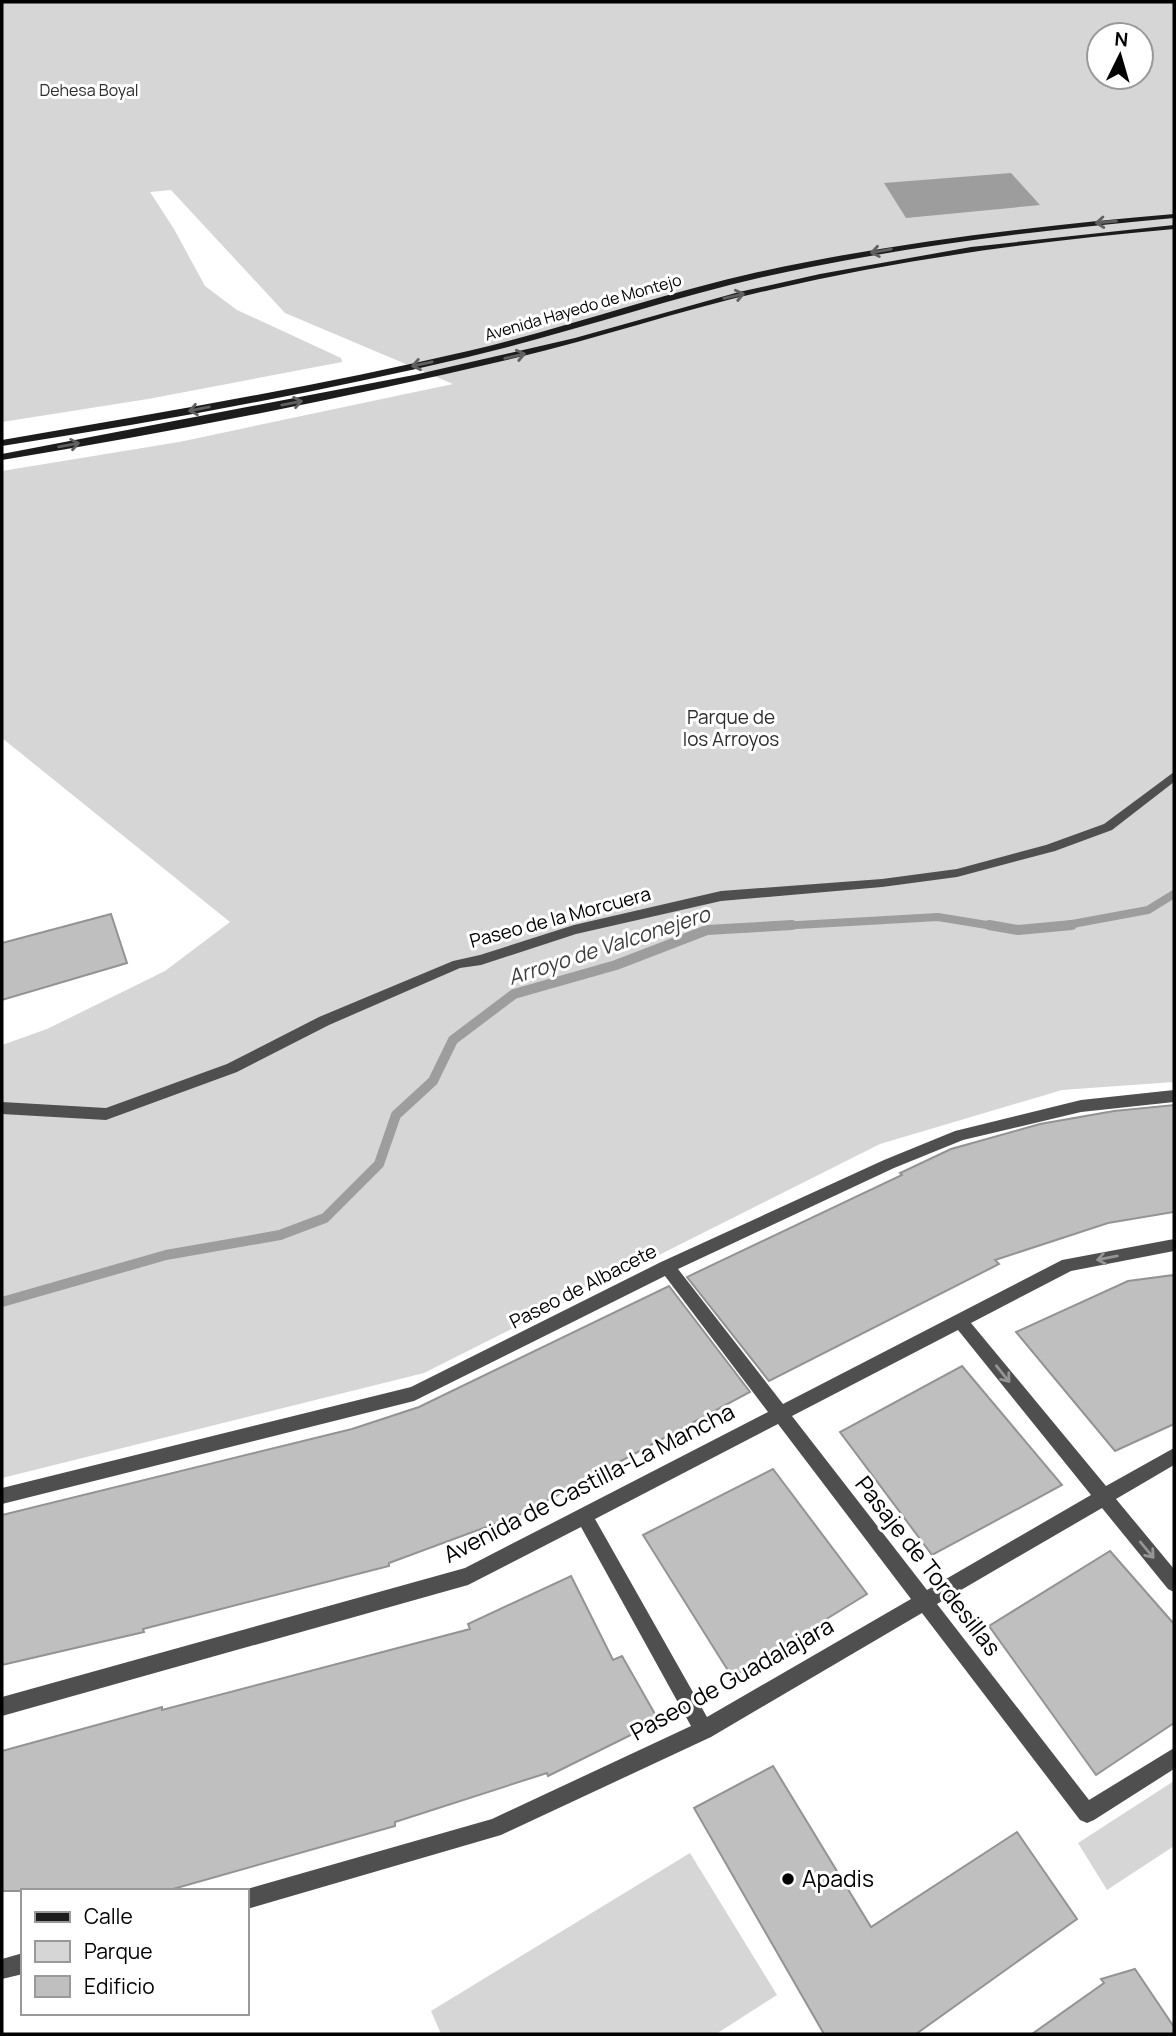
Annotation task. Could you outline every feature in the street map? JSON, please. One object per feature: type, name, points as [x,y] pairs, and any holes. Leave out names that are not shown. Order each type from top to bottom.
[{"type":"street","name":"Avenida Hayedo de Montejo","points":[[2,443],[196,409],[426,363],[537,337],[688,293],[832,260],[1025,230],[1174,216]]},
{"type":"street","points":[[2,457],[205,421],[431,375],[555,346],[702,303],[846,271],[1009,243],[1174,227]]},
{"type":"street","name":"Paseo de la Morcuera","points":[[2,1108],[106,1114],[232,1068],[324,1021],[458,964],[481,961],[574,930],[721,896],[882,883],[957,873],[1050,848],[1108,827],[1174,776]]},
{"type":"street","name":"Paseo de Albacete","points":[[2,1496],[414,1394],[667,1267],[889,1164],[960,1135],[1081,1106],[1174,1096]]},
{"type":"street","name":"Avenida de Castilla-La Mancha","points":[[2,1707],[468,1576],[1068,1265],[1174,1245]]},
{"type":"street","name":"Pasaje de Tordesillas","points":[[667,1267],[1087,1813],[1174,1758]]},
{"type":"street","points":[[960,1321],[1174,1583]]},
{"type":"street","name":"Paseo de Guadalajara","points":[[248,1899],[494,1829],[704,1730],[1174,1455]]},
{"type":"street","points":[[584,1516],[704,1730]]},
{"type":"street","points":[[2,1969],[21,1963]]},
{"type":"green space","name":"Parque de los Arroyos","points":[[2,2],[1174,2],[1174,1082],[1062,1090],[880,1144],[424,1373],[2,1478],[2,1045],[47,1029],[165,971],[230,922],[2,738],[2,471],[179,442],[453,384],[285,313],[171,190],[150,192],[205,286],[237,310],[341,358],[342,362],[148,399],[2,422]]},
{"type":"green space","points":[[1174,1781],[1174,1846],[1107,1890],[1078,1843]]},
{"type":"green space","points":[[690,1853],[777,1995],[716,2034],[441,2034],[431,2011]]},
{"type":"shaded area","points":[[1011,173],[1040,205],[906,218],[884,183]]},
{"type":"building","points":[[111,914],[127,963],[2,1000],[2,943]]},
{"type":"building","points":[[1174,1105],[1174,1212],[1108,1223],[995,1260],[999,1264],[769,1381],[687,1277],[951,1149],[1040,1124],[1114,1111]]},
{"type":"building","points":[[1174,1275],[1174,1424],[1115,1451],[1016,1332],[1128,1281]]},
{"type":"building","points":[[669,1286],[750,1392],[524,1513],[389,1563],[389,1566],[143,1629],[144,1632],[2,1665],[2,1515],[352,1429],[419,1407]]},
{"type":"building","points":[[962,1366],[1062,1485],[932,1555],[840,1432]]},
{"type":"building","points":[[773,1469],[867,1594],[732,1677],[643,1535]]},
{"type":"building","points":[[1110,1551],[1174,1624],[1174,1723],[1096,1775],[989,1626]]},
{"type":"building","points":[[571,1576],[613,1660],[622,1656],[659,1721],[548,1776],[547,1773],[395,1822],[395,1826],[173,1889],[2,1891],[2,1751],[162,1707],[162,1710],[470,1629],[468,1624]]},
{"type":"building","name":"Apadis","points":[[773,1766],[871,1927],[1017,1832],[1077,1919],[916,2034],[824,2034],[694,1808]]},
{"type":"building","points":[[1135,1969],[1174,2027],[1174,2034],[1032,2034],[1104,1983],[1101,1979]]},
{"type":"waterway","name":"Arroyo de Valconejero","points":[[1062,926],[1148,910],[1174,894]]},
{"type":"waterway","name":"Arroyo de Valconejero","points":[[761,927],[938,917],[999,927]]},
{"type":"waterway","name":"Arroyo de Valconejero","points":[[2,1302],[166,1255],[280,1235],[325,1218],[379,1164],[396,1115],[433,1081],[453,1040],[514,994],[616,965],[707,930],[792,925]]},
{"type":"waterway","name":"Arroyo de Valconejero","points":[[989,925],[1018,930],[1062,926]]},
{"type":"waterway","name":"Arroyo de Valconejero","points":[[1062,926],[1072,925]]},
{"type":"waterway","name":"Arroyo de Valconejero","points":[[1056,927],[1062,926]]},
{"type":"place","name":"Apadis","points":[[788,1879]]},
{"type":"park label","name":"Dehesa Boyal","points":[[89,90]]}]
